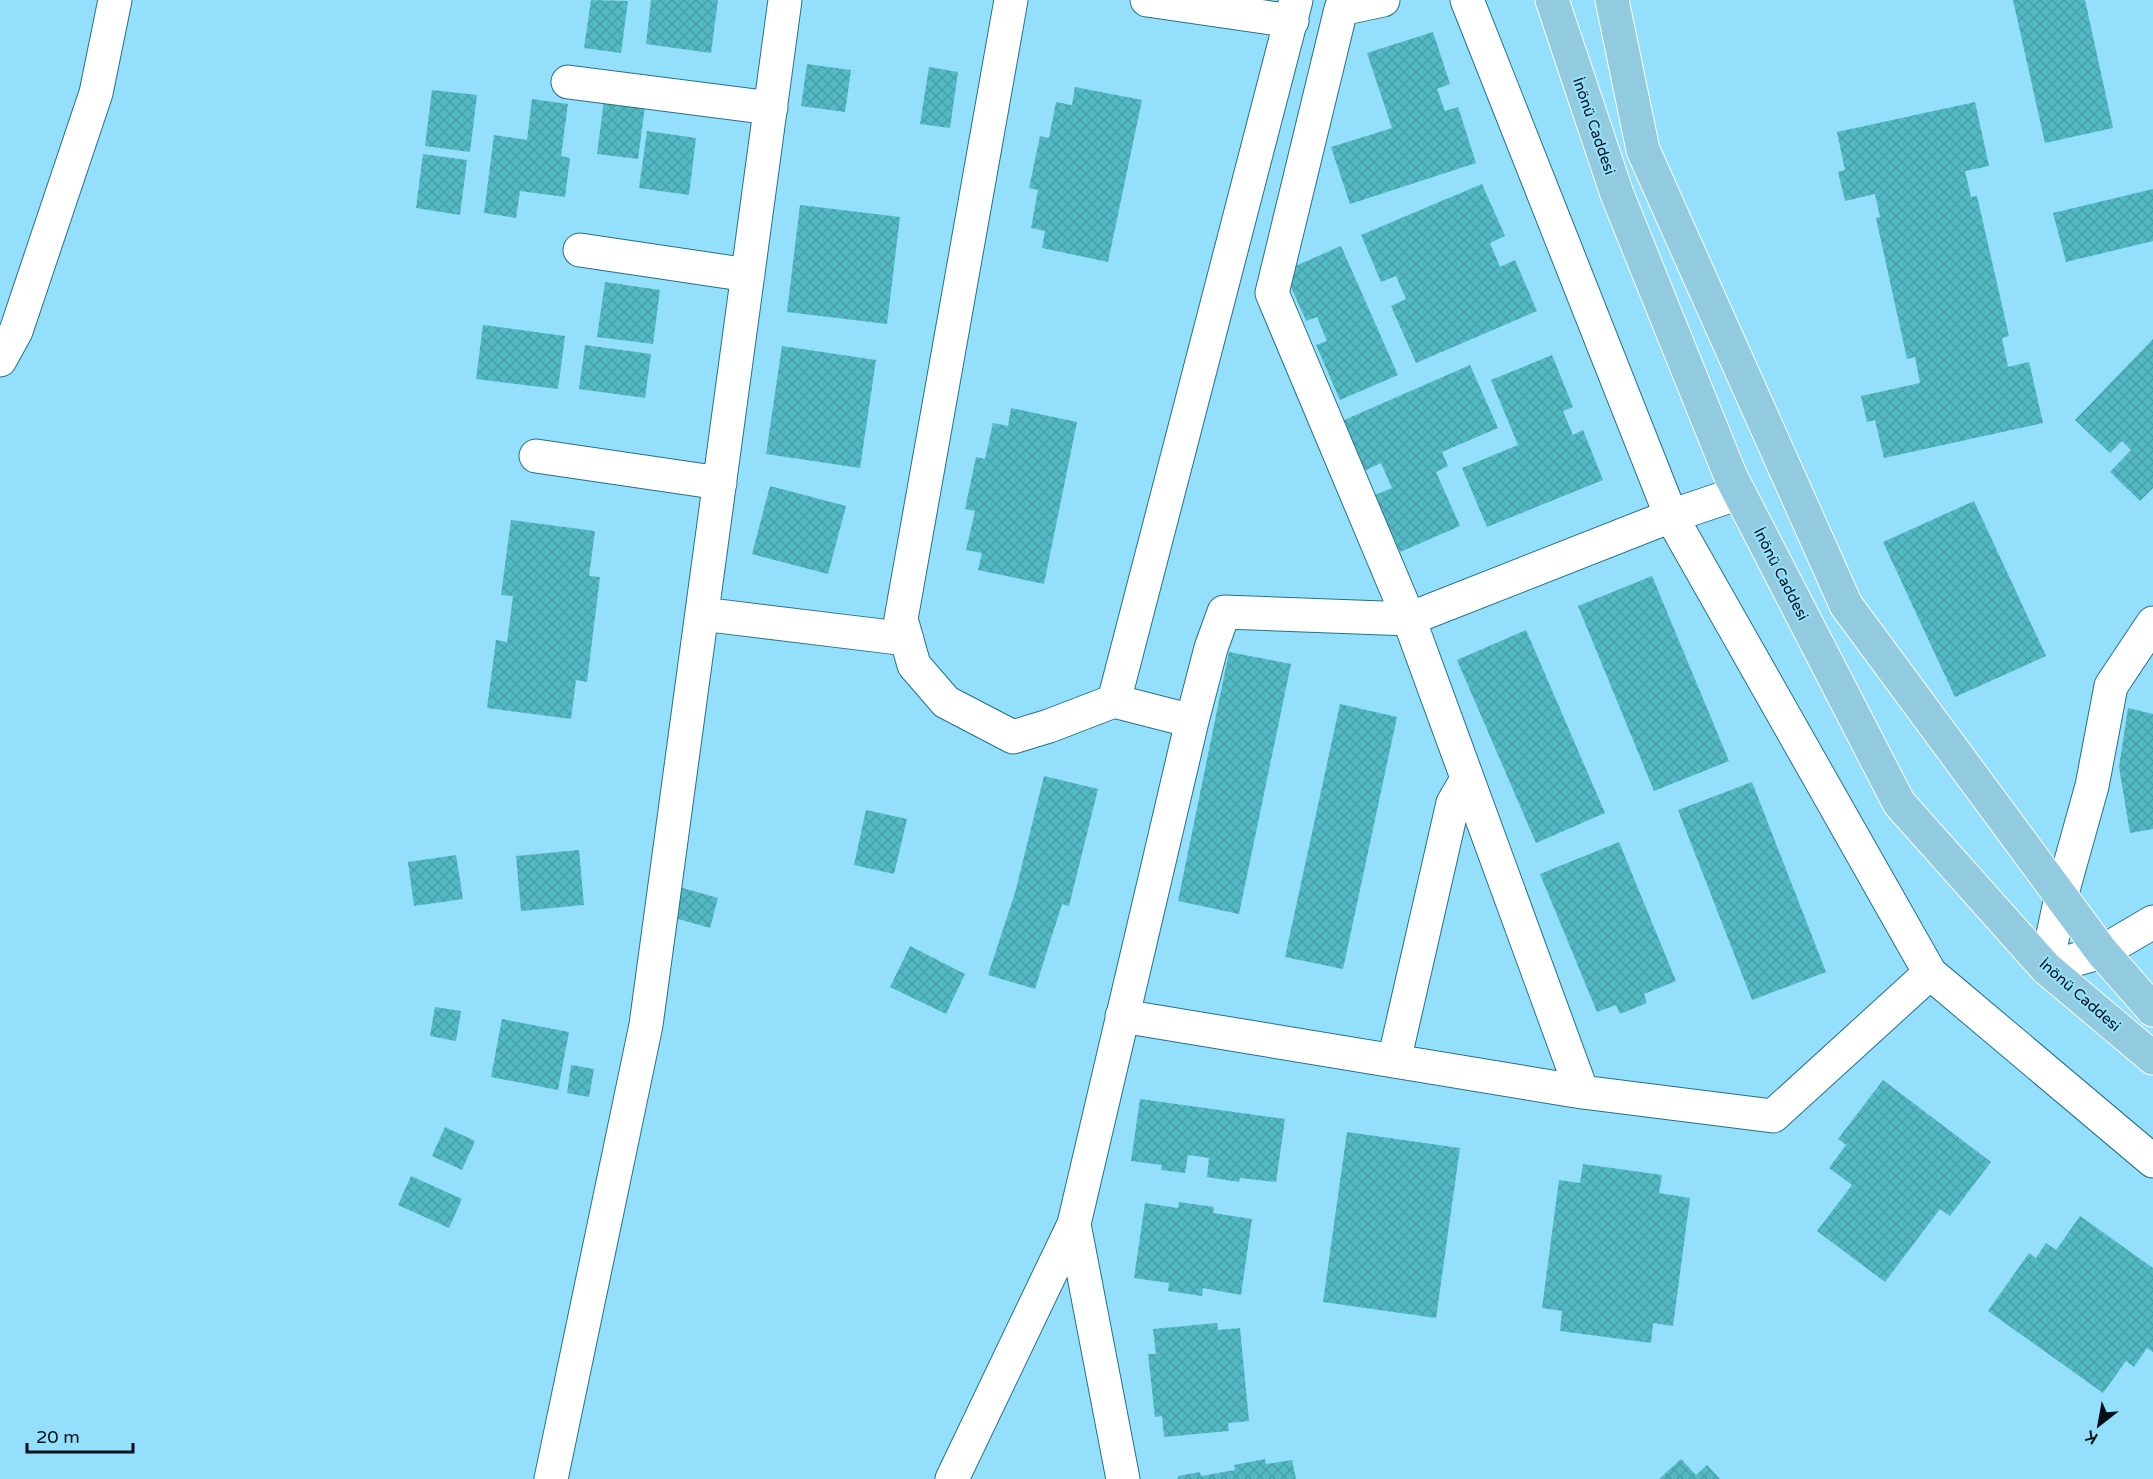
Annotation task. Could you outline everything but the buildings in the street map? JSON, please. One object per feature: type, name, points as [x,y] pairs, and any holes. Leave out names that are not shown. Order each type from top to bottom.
[{"type":"main road","name":"İnönü Caddesi","points":[[1552,0],[1617,194],[1731,477],[1899,802],[2046,968],[2153,1058]]},
{"type":"main road","points":[[1612,0],[1643,150],[1846,605],[2102,952],[2153,1010]]},
{"type":"street","points":[[0,360],[16,331],[96,93],[115,0]]},
{"type":"street","points":[[551,1479],[646,1025],[785,0]]},
{"type":"street","points":[[1011,0],[901,619],[906,639],[914,665],[946,702],[1013,737],[1114,701],[1192,721]]},
{"type":"street","points":[[1114,701],[1294,10],[1146,0]]},
{"type":"street","points":[[1383,0],[1341,9],[1272,293],[1409,619],[1582,1092]]},
{"type":"street","points":[[1467,0],[1671,516],[1930,973],[2153,1161]]},
{"type":"street","points":[[568,82],[771,108]]},
{"type":"street","points":[[580,250],[748,275]]},
{"type":"street","points":[[536,456],[720,483]]},
{"type":"street","points":[[952,1479],[1074,1224],[1192,721],[1211,648],[1224,612],[1409,619],[1671,516],[1739,493]]},
{"type":"street","points":[[702,614],[906,639]]},
{"type":"street","points":[[2153,623],[2111,686],[2092,786],[2061,897],[2046,968],[2102,952],[2153,922]]},
{"type":"street","points":[[1394,1061],[1453,803],[1467,779]]},
{"type":"street","points":[[1122,1016],[1582,1092],[1773,1116],[1930,973]]},
{"type":"street","points":[[1074,1224],[1123,1479]]}]
